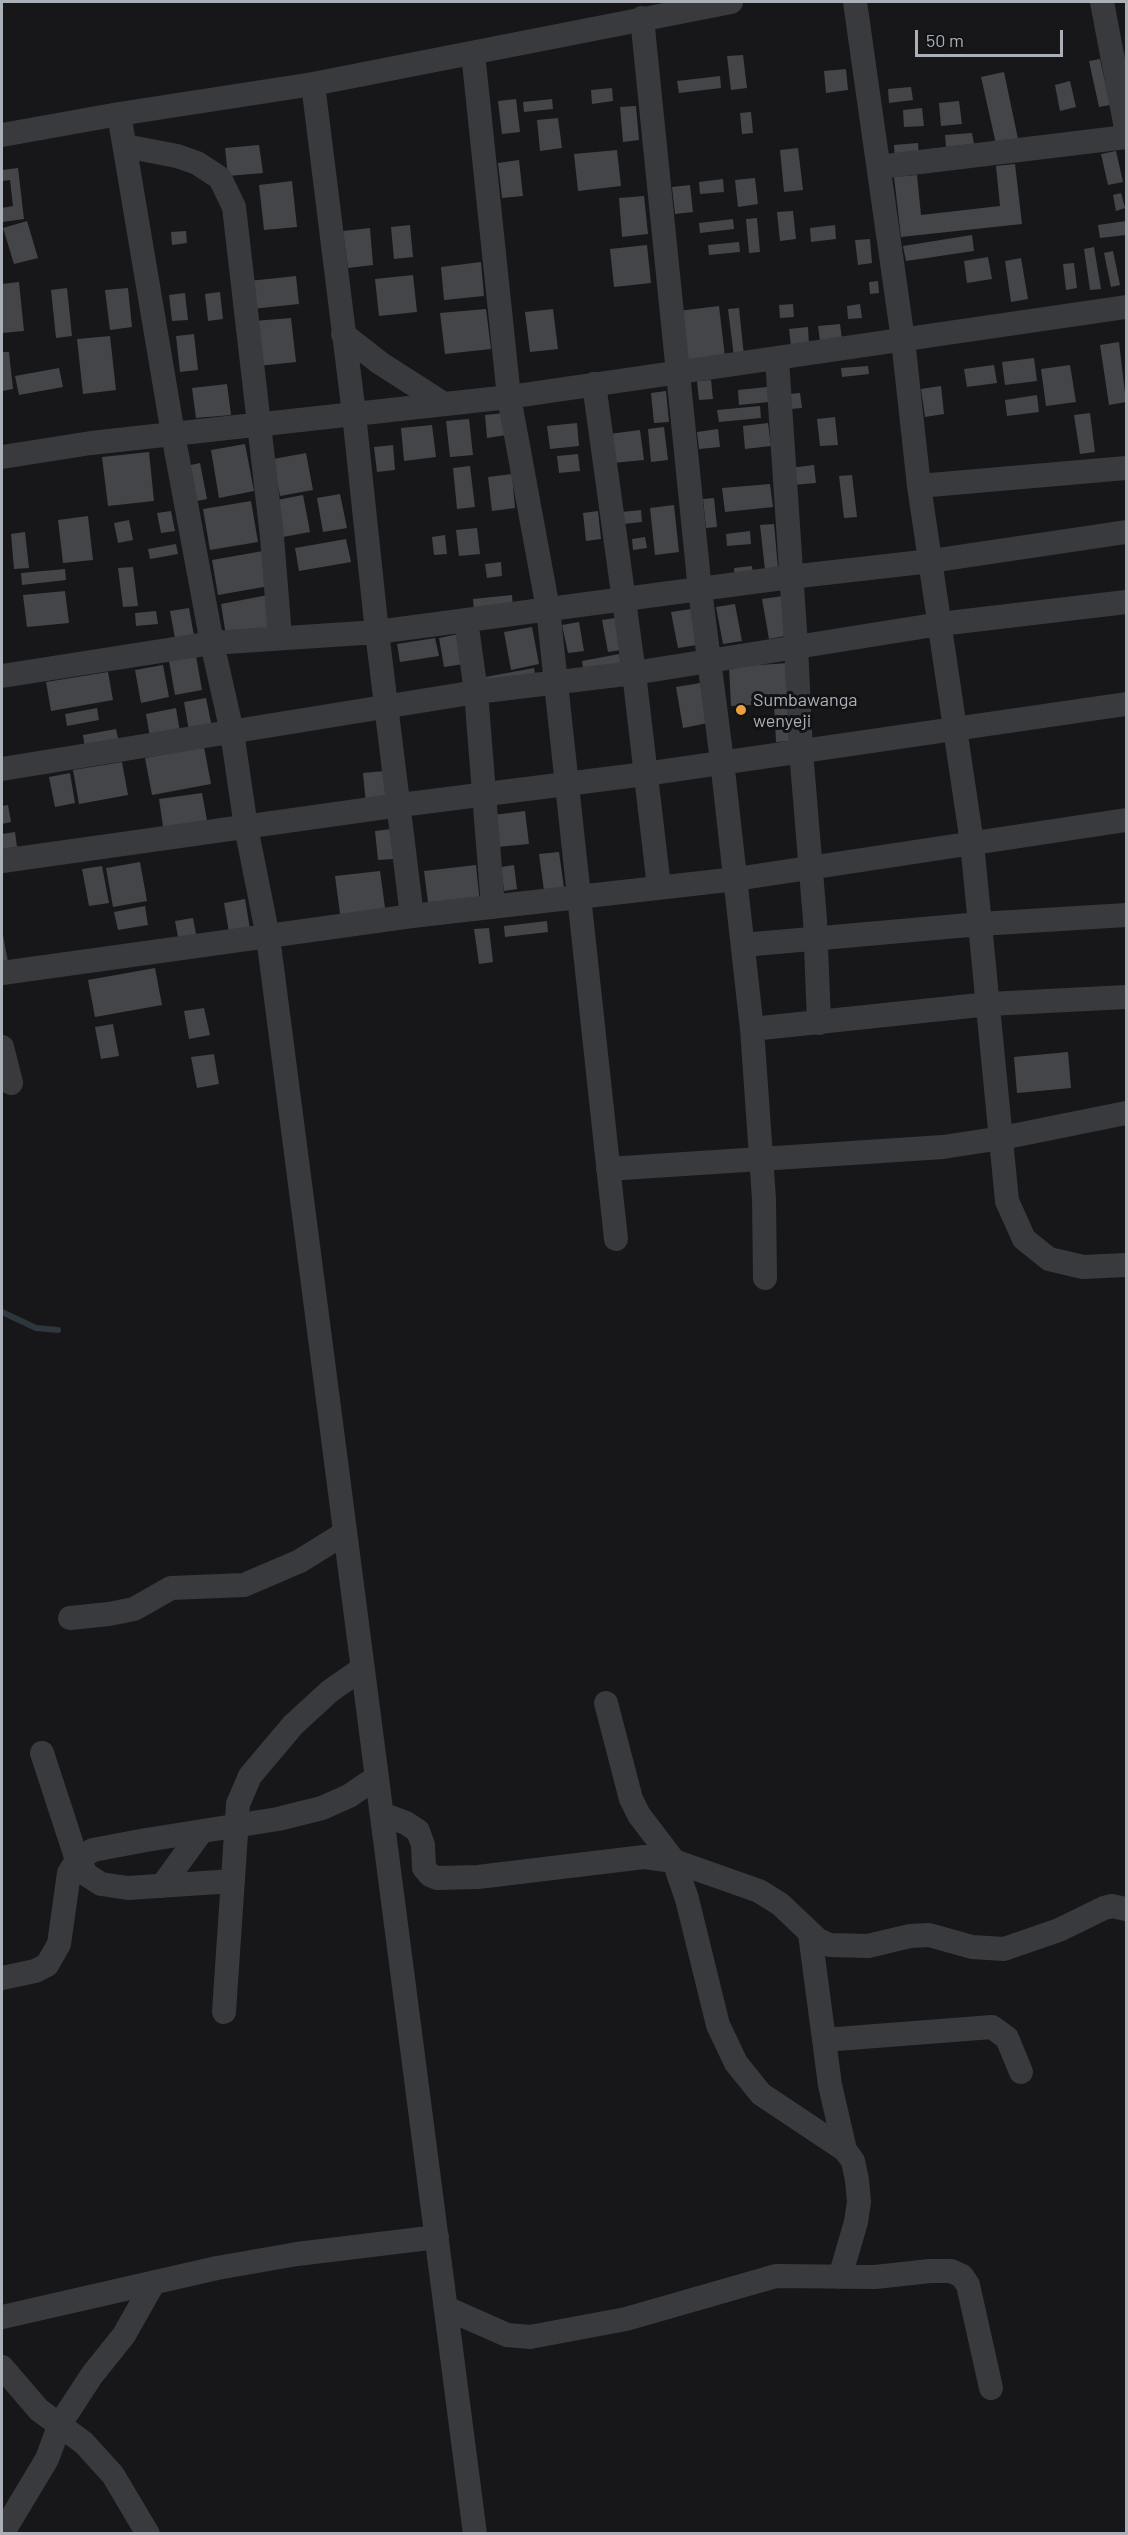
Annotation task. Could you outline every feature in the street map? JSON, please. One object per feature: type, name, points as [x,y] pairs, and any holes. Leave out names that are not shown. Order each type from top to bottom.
[{"type":"street","points":[[2,135],[312,84],[731,2]]},
{"type":"street","points":[[855,2],[903,340],[919,486],[972,843],[1007,1201],[1024,1239],[1049,1259],[1083,1266],[1126,1265]]},
{"type":"street","points":[[1102,2],[1126,128]]},
{"type":"street","points":[[642,18],[676,372],[752,1029],[761,1158],[765,1278]]},
{"type":"street","points":[[473,53],[509,397],[548,609],[580,896],[592,1038],[616,1239]]},
{"type":"street","points":[[312,84],[354,414],[377,632],[412,915]]},
{"type":"street","points":[[119,114],[173,434],[212,643],[232,732],[246,827],[268,937],[475,2534]]},
{"type":"street","points":[[879,167],[1126,137]]},
{"type":"street","points":[[125,147],[177,156],[197,163],[220,178],[234,207],[273,547],[280,637]]},
{"type":"street","points":[[2,457],[91,443],[509,397],[1126,307]]},
{"type":"street","points":[[343,334],[380,363],[444,404]]},
{"type":"street","points":[[777,359],[801,751],[816,938],[819,1023]]},
{"type":"street","points":[[594,384],[634,674],[659,888]]},
{"type":"street","points":[[919,486],[1126,468]]},
{"type":"street","points":[[2,676],[212,643],[377,632],[790,577],[931,561],[1126,532]]},
{"type":"street","points":[[2,769],[476,692],[634,674],[940,624],[1126,602]]},
{"type":"street","points":[[466,620],[476,692],[493,907]]},
{"type":"street","points":[[2,861],[483,793],[645,774],[722,761],[1126,705]]},
{"type":"street","points":[[2,973],[412,915],[736,879],[1126,820]]},
{"type":"street","points":[[743,945],[980,924],[1126,915]]},
{"type":"street","points":[[752,1029],[989,1004],[1126,998]]},
{"type":"street","points":[[2,1047],[11,1083]]},
{"type":"street","points":[[608,1169],[889,1152],[1002,1138],[1126,1113]]},
{"type":"street","points":[[70,1618],[109,1614],[134,1608],[171,1588],[244,1585],[300,1561],[345,1533]]},
{"type":"street","points":[[224,2012],[238,1804],[250,1776],[293,1725],[330,1691],[363,1668]]},
{"type":"street","points":[[606,1703],[631,1799],[639,1815],[674,1861],[687,1899],[718,2025],[736,2063],[761,2094],[845,2150]]},
{"type":"street","points":[[42,1754],[77,1860],[87,1875],[101,1884],[128,1888],[233,1881]]},
{"type":"street","points":[[2,1978],[34,1971],[47,1965],[59,1944],[69,1873],[77,1860],[93,1850],[236,1827],[322,1808],[350,1796],[377,1777]]},
{"type":"street","points":[[382,1814],[406,1823],[417,1831],[423,1845],[424,1868],[429,1875],[437,1878],[478,1877],[644,1857],[674,1861],[759,1891],[780,1904],[810,1934],[824,1942],[845,1946],[868,1946],[910,1936],[929,1935],[972,1947],[1004,1949],[1059,1930],[1104,1908],[1112,1906],[1126,1909]]},
{"type":"street","points":[[162,1886],[201,1832]]},
{"type":"street","points":[[810,1934],[830,2085],[845,2150],[855,2170],[859,2202],[856,2222],[840,2277]]},
{"type":"street","points":[[824,2040],[992,2027],[1007,2038],[1022,2072]]},
{"type":"street","points":[[2,2317],[154,2282],[297,2254],[437,2237]]},
{"type":"street","points":[[446,2308],[507,2336],[530,2337],[660,2311],[776,2276],[875,2277],[951,2271],[962,2276],[968,2285],[974,2303],[991,2388]]},
{"type":"street","points":[[2,2534],[47,2459],[60,2424],[92,2375],[124,2335],[154,2282]]},
{"type":"street","points":[[2,2367],[39,2410],[84,2443],[113,2475],[148,2534]]},
{"type":"building","points":[[743,55],[747,88],[731,90],[727,56]]},
{"type":"building","points":[[1100,59],[1110,105],[1099,107],[1089,61]]},
{"type":"building","points":[[846,69],[848,90],[826,93],[824,71]]},
{"type":"building","points":[[1004,72],[1018,139],[996,144],[981,77]]},
{"type":"building","points":[[720,76],[721,88],[679,93],[677,81]]},
{"type":"building","points":[[1070,81],[1076,107],[1060,111],[1055,85]]},
{"type":"building","points":[[911,87],[913,100],[889,103],[888,89]]},
{"type":"building","points":[[612,88],[613,101],[592,104],[591,90]]},
{"type":"building","points":[[516,99],[520,132],[502,134],[498,101]]},
{"type":"building","points":[[552,99],[553,109],[524,112],[523,102]]},
{"type":"building","points":[[959,101],[962,124],[941,126],[939,103]]},
{"type":"building","points":[[636,106],[639,140],[623,142],[620,107]]},
{"type":"building","points":[[922,108],[924,126],[904,127],[903,110]]},
{"type":"building","points":[[751,112],[753,133],[742,134],[740,113]]},
{"type":"building","points":[[558,118],[562,148],[540,151],[537,120]]},
{"type":"building","points":[[972,133],[974,144],[946,147],[945,135]]},
{"type":"building","points":[[918,143],[919,157],[895,159],[894,145]]},
{"type":"building","points":[[259,145],[263,173],[228,176],[225,148]]},
{"type":"building","points":[[798,148],[803,190],[784,192],[780,150]]},
{"type":"building","points":[[617,150],[621,186],[578,191],[574,154]]},
{"type":"building","points":[[1116,151],[1123,182],[1108,185],[1101,154]]},
{"type":"building","points":[[519,160],[523,196],[502,198],[498,163]]},
{"type":"building","points":[[1015,164],[1022,224],[901,237],[894,177],[917,175],[921,215],[1000,206],[996,166]]},
{"type":"building","points":[[18,168],[24,219],[2,222],[2,208],[13,206],[10,180],[2,181],[2,170]]},
{"type":"building","points":[[755,178],[758,204],[738,207],[735,180]]},
{"type":"building","points":[[723,179],[724,192],[700,194],[699,182]]},
{"type":"building","points":[[292,181],[297,227],[264,230],[259,185]]},
{"type":"building","points":[[690,185],[693,212],[675,214],[672,187]]},
{"type":"building","points":[[1121,193],[1125,208],[1116,211],[1113,195]]},
{"type":"building","points":[[644,196],[648,234],[622,237],[619,198]]},
{"type":"building","points":[[793,211],[796,239],[780,241],[777,212]]},
{"type":"building","points":[[757,218],[760,252],[749,253],[746,219]]},
{"type":"building","points":[[733,219],[734,229],[700,233],[699,223]]},
{"type":"building","points":[[27,221],[38,258],[14,264],[3,228]]},
{"type":"building","points":[[1126,221],[1126,235],[1100,238],[1098,225]]},
{"type":"building","points":[[410,225],[413,257],[394,259],[391,227]]},
{"type":"building","points":[[835,225],[836,239],[811,242],[810,228]]},
{"type":"building","points":[[370,228],[373,265],[348,268],[343,231]]},
{"type":"building","points":[[186,231],[187,243],[172,245],[171,232]]},
{"type":"building","points":[[972,235],[974,251],[906,261],[903,246]]},
{"type":"building","points":[[870,239],[872,263],[858,265],[855,240]]},
{"type":"building","points":[[739,242],[740,252],[709,255],[708,245]]},
{"type":"building","points":[[647,245],[651,283],[614,287],[610,249]]},
{"type":"building","points":[[1094,247],[1101,289],[1090,290],[1084,249]]},
{"type":"building","points":[[1113,251],[1120,285],[1111,287],[1104,253]]},
{"type":"building","points":[[988,257],[992,279],[967,283],[964,261]]},
{"type":"building","points":[[1021,258],[1028,299],[1011,302],[1005,261]]},
{"type":"building","points":[[481,262],[484,296],[444,300],[441,267]]},
{"type":"building","points":[[1074,263],[1077,288],[1066,290],[1063,264]]},
{"type":"building","points":[[413,275],[417,312],[379,316],[375,279]]},
{"type":"building","points":[[296,276],[299,304],[252,309],[249,281]]},
{"type":"building","points":[[878,281],[879,293],[870,294],[869,282]]},
{"type":"building","points":[[19,282],[24,331],[2,333],[2,284]]},
{"type":"building","points":[[67,288],[72,336],[56,338],[51,290]]},
{"type":"building","points":[[128,288],[132,327],[110,330],[105,290]]},
{"type":"building","points":[[220,292],[223,319],[208,321],[205,294]]},
{"type":"building","points":[[185,293],[188,320],[172,321],[169,295]]},
{"type":"building","points":[[793,304],[794,317],[780,318],[779,305]]},
{"type":"building","points":[[860,304],[862,318],[848,319],[847,306]]},
{"type":"building","points":[[719,306],[725,357],[683,361],[678,311]]},
{"type":"building","points":[[739,308],[744,356],[734,357],[728,309]]},
{"type":"building","points":[[486,309],[491,349],[445,354],[440,313]]},
{"type":"building","points":[[553,309],[558,349],[530,352],[525,312]]},
{"type":"building","points":[[291,318],[296,362],[258,366],[254,321]]},
{"type":"building","points":[[840,324],[842,339],[820,341],[818,326]]},
{"type":"building","points":[[808,327],[809,344],[791,346],[789,329]]},
{"type":"building","points":[[194,334],[198,370],[180,372],[176,336]]},
{"type":"building","points":[[110,336],[116,390],[83,394],[77,339]]},
{"type":"building","points":[[1119,342],[1126,402],[1109,405],[1100,345]]},
{"type":"building","points":[[2,352],[9,352],[13,389],[2,391]]},
{"type":"building","points":[[1034,358],[1037,381],[1005,385],[1002,362]]},
{"type":"building","points":[[994,365],[997,383],[967,387],[964,369]]},
{"type":"building","points":[[1070,365],[1076,402],[1046,406],[1041,369]]},
{"type":"building","points":[[868,366],[869,374],[842,377],[841,368]]},
{"type":"building","points":[[59,368],[63,387],[19,395],[15,376]]},
{"type":"building","points":[[711,380],[713,399],[699,400],[697,381]]},
{"type":"building","points":[[227,384],[231,415],[196,418],[192,388]]},
{"type":"building","points":[[941,386],[944,414],[925,417],[921,389]]},
{"type":"building","points":[[767,387],[769,402],[739,405],[738,390]]},
{"type":"building","points":[[666,391],[669,422],[654,423],[651,393]]},
{"type":"building","points":[[800,393],[802,408],[791,409],[789,394]]},
{"type":"building","points":[[1037,395],[1039,412],[1007,416],[1005,400]]},
{"type":"building","points":[[760,406],[761,418],[719,422],[717,410]]},
{"type":"building","points":[[504,413],[506,435],[487,438],[485,415]]},
{"type":"building","points":[[1090,413],[1095,452],[1080,454],[1074,415]]},
{"type":"building","points":[[835,417],[838,445],[820,446],[817,419]]},
{"type":"building","points":[[469,419],[473,455],[450,457],[446,421]]},
{"type":"building","points":[[577,423],[579,446],[550,449],[547,426]]},
{"type":"building","points":[[768,423],[771,446],[745,449],[743,426]]},
{"type":"building","points":[[432,425],[436,457],[404,461],[401,428]]},
{"type":"building","points":[[664,427],[668,460],[651,462],[648,429]]},
{"type":"building","points":[[718,429],[720,447],[699,449],[697,432]]},
{"type":"building","points":[[640,430],[644,460],[612,463],[609,434]]},
{"type":"building","points":[[245,444],[254,491],[219,498],[211,450]]},
{"type":"building","points":[[393,445],[395,470],[377,472],[374,447]]},
{"type":"building","points":[[149,452],[154,501],[108,506],[102,457]]},
{"type":"building","points":[[306,453],[313,490],[280,496],[273,459]]},
{"type":"building","points":[[578,454],[580,471],[559,473],[557,456]]},
{"type":"building","points":[[200,463],[207,499],[192,502],[186,466]]},
{"type":"building","points":[[814,465],[816,483],[792,485],[790,468]]},
{"type":"building","points":[[470,466],[475,507],[457,509],[453,468]]},
{"type":"building","points":[[512,474],[515,508],[492,511],[488,477]]},
{"type":"building","points":[[852,475],[857,517],[844,518],[839,476]]},
{"type":"building","points":[[770,484],[773,507],[725,512],[722,488]]},
{"type":"building","points":[[340,494],[347,528],[323,532],[317,498]]},
{"type":"building","points":[[303,495],[310,532],[283,537],[277,500]]},
{"type":"building","points":[[714,498],[717,527],[706,528],[703,499]]},
{"type":"building","points":[[251,501],[258,542],[210,550],[203,509]]},
{"type":"building","points":[[674,505],[679,552],[655,555],[650,508]]},
{"type":"building","points":[[641,510],[642,522],[623,524],[622,512]]},
{"type":"building","points":[[171,511],[175,531],[161,533],[157,513]]},
{"type":"building","points":[[598,511],[601,539],[586,541],[583,513]]},
{"type":"building","points":[[88,516],[93,560],[63,563],[58,520]]},
{"type":"building","points":[[129,520],[133,540],[118,543],[114,523]]},
{"type":"building","points":[[774,524],[778,568],[765,570],[760,525]]},
{"type":"building","points":[[477,528],[480,554],[459,556],[456,530]]},
{"type":"building","points":[[750,531],[751,544],[727,546],[726,534]]},
{"type":"building","points":[[25,532],[29,568],[14,569],[11,534]]},
{"type":"building","points":[[445,535],[447,554],[434,555],[432,537]]},
{"type":"building","points":[[645,537],[647,548],[633,550],[632,539]]},
{"type":"building","points":[[346,539],[351,562],[299,571],[295,548]]},
{"type":"building","points":[[176,544],[178,554],[150,559],[148,549]]},
{"type":"building","points":[[263,551],[269,586],[218,595],[212,560]]},
{"type":"building","points":[[501,562],[502,576],[487,578],[485,564]]},
{"type":"building","points":[[752,566],[753,576],[735,578],[734,568]]},
{"type":"building","points":[[133,567],[138,606],[123,607],[118,568]]},
{"type":"building","points":[[65,569],[66,580],[22,585],[21,573]]},
{"type":"building","points":[[65,591],[69,623],[27,627],[23,595]]},
{"type":"building","points":[[268,595],[274,627],[226,636],[221,604]]},
{"type":"building","points":[[512,595],[513,607],[474,611],[473,599]]},
{"type":"building","points":[[783,596],[790,635],[769,639],[762,599]]},
{"type":"building","points":[[735,604],[742,641],[723,644],[716,607]]},
{"type":"building","points":[[189,608],[195,641],[176,644],[170,611]]},
{"type":"building","points":[[691,609],[697,645],[678,648],[671,612]]},
{"type":"building","points":[[156,611],[158,624],[136,626],[135,613]]},
{"type":"building","points":[[615,618],[621,650],[608,652],[602,620]]},
{"type":"building","points":[[579,622],[584,651],[568,653],[562,625]]},
{"type":"building","points":[[532,627],[539,664],[511,670],[504,632]]},
{"type":"building","points":[[459,634],[464,664],[444,667],[439,638]]},
{"type":"building","points":[[435,638],[439,656],[400,662],[397,644]]},
{"type":"building","points":[[619,654],[622,669],[584,675],[582,661]]},
{"type":"building","points":[[196,656],[202,690],[175,695],[169,661]]},
{"type":"building","points":[[789,663],[793,741],[776,742],[774,704],[731,706],[729,667]]},
{"type":"building","points":[[163,665],[169,697],[141,703],[135,670]]},
{"type":"building","points":[[534,668],[536,681],[482,690],[480,678]]},
{"type":"building","points":[[108,672],[113,700],[51,711],[46,682]]},
{"type":"building","points":[[700,683],[708,723],[683,728],[676,687]]},
{"type":"building","points":[[206,698],[212,727],[189,731],[184,702]]},
{"type":"building","points":[[97,708],[99,720],[67,726],[65,714]]},
{"type":"building","points":[[176,708],[180,732],[150,737],[146,714]]},
{"type":"building","points":[[116,729],[119,743],[85,749],[83,735]]},
{"type":"building","points":[[204,747],[211,784],[152,795],[145,758]]},
{"type":"building","points":[[122,762],[128,795],[79,804],[73,770]]},
{"type":"building","points":[[384,771],[387,803],[366,805],[363,773]]},
{"type":"building","points":[[70,773],[75,803],[55,807],[49,777]]},
{"type":"building","points":[[202,793],[208,826],[164,833],[159,799]]},
{"type":"building","points":[[8,805],[11,822],[2,824],[2,806]]},
{"type":"building","points":[[525,811],[529,844],[497,847],[493,815]]},
{"type":"building","points":[[391,829],[394,859],[378,860],[375,831]]},
{"type":"building","points":[[15,832],[17,847],[2,849],[2,834]]},
{"type":"building","points":[[559,852],[564,888],[544,891],[539,854]]},
{"type":"building","points":[[140,862],[147,901],[113,907],[106,868]]},
{"type":"building","points":[[476,865],[480,904],[429,910],[424,871]]},
{"type":"building","points":[[514,865],[517,889],[504,891],[501,867]]},
{"type":"building","points":[[102,866],[109,903],[89,906],[82,869]]},
{"type":"building","points":[[380,871],[386,915],[341,921],[335,876]]},
{"type":"building","points":[[245,899],[251,935],[230,938],[224,903]]},
{"type":"building","points":[[145,906],[148,925],[118,930],[114,912]]},
{"type":"building","points":[[193,918],[197,939],[179,942],[175,921]]},
{"type":"building","points":[[547,921],[548,932],[505,937],[504,926]]},
{"type":"building","points":[[489,928],[493,962],[479,964],[474,929]]},
{"type":"building","points":[[2,930],[8,962],[2,963]]},
{"type":"building","points":[[155,968],[162,1005],[95,1017],[88,980]]},
{"type":"building","points":[[204,1008],[210,1035],[189,1039],[184,1011]]},
{"type":"building","points":[[113,1024],[119,1056],[101,1059],[95,1027]]},
{"type":"building","points":[[1068,1052],[1071,1088],[1017,1093],[1014,1057]]},
{"type":"building","points":[[214,1054],[219,1084],[197,1088],[191,1057]]},
{"type":"waterway","points":[[2,1312],[36,1328],[58,1330]]},
{"type":"place","name":"Sumbawanga wenyeji","points":[[741,710]]}]
